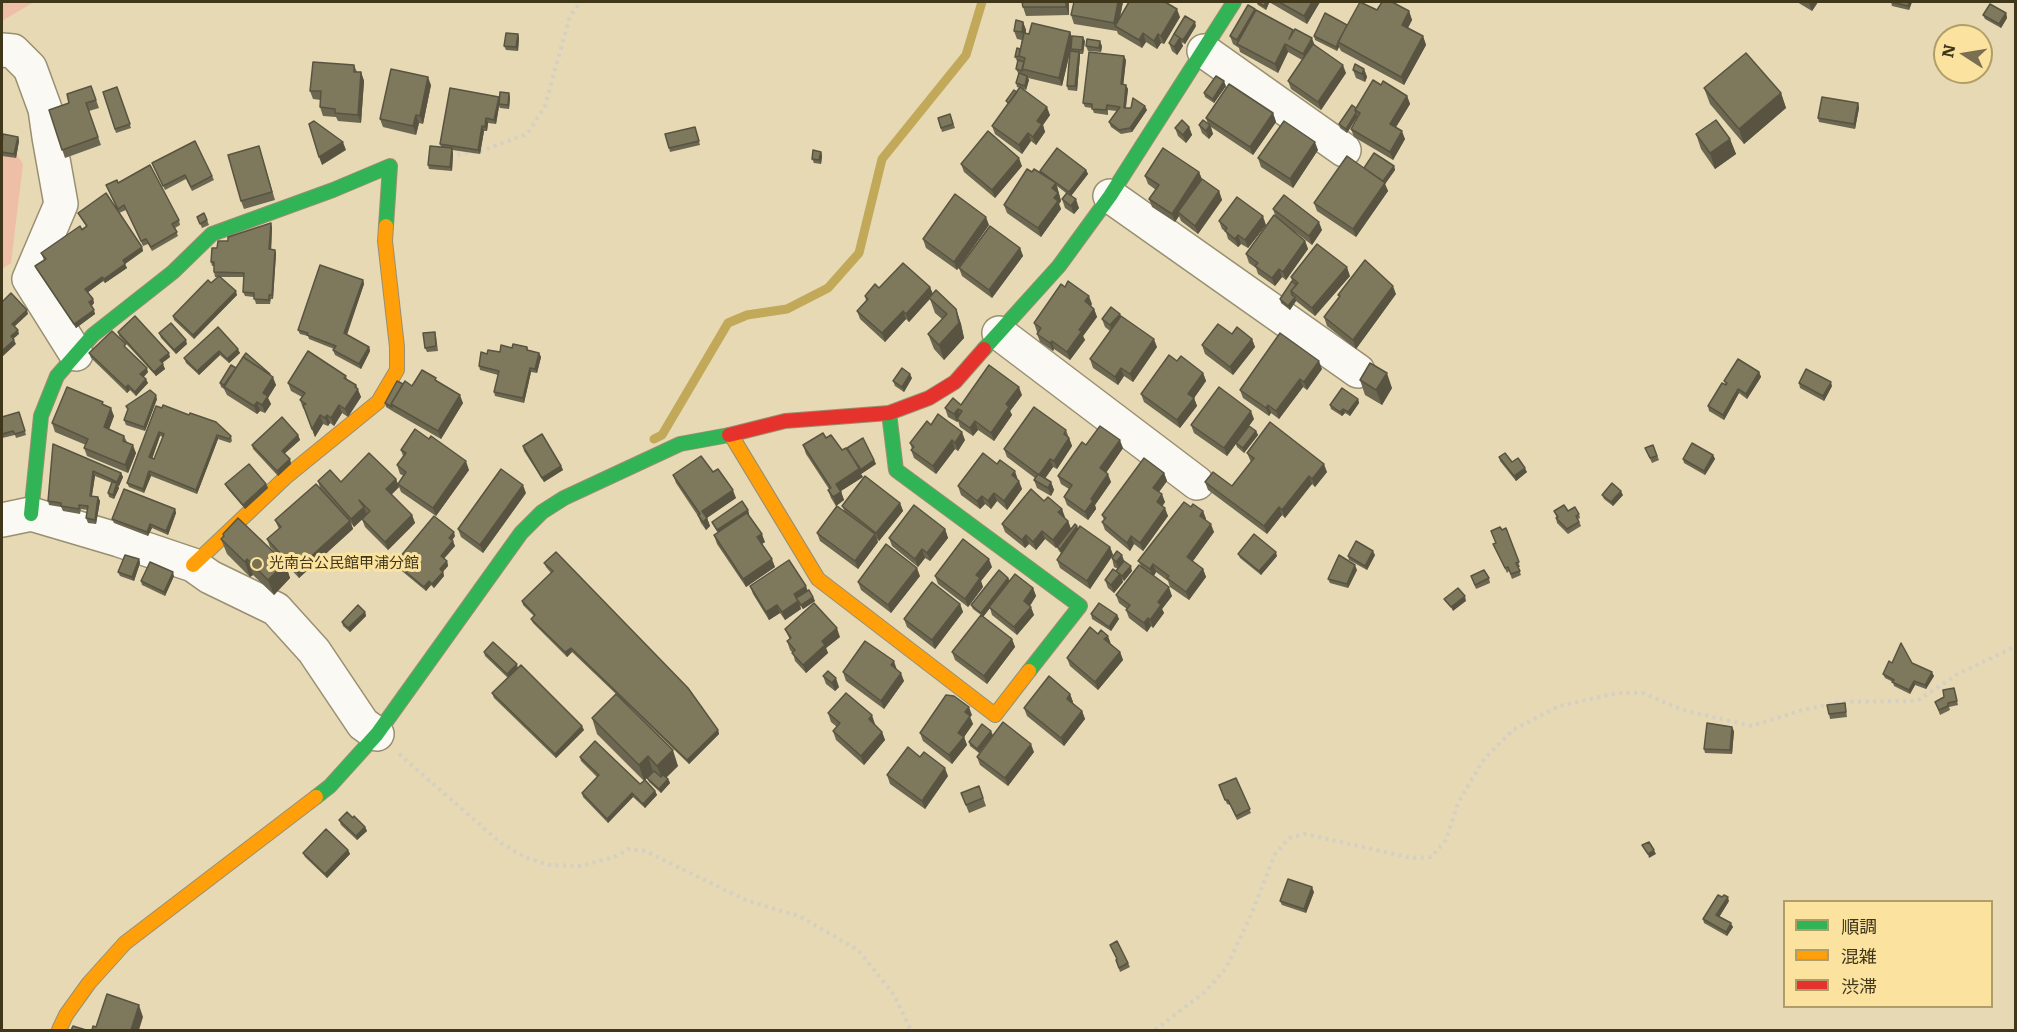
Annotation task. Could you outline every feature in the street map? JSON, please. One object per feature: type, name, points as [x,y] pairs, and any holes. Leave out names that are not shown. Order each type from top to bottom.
[{"type":"street","points":[[60,1030],[66,1015],[89,983],[125,943],[330,786],[377,734],[521,533],[542,512],[564,498],[680,444],[730,435],[785,421],[890,412],[929,398],[955,382],[1059,266],[1110,196],[1234,2]]},
{"type":"street","points":[[2,50],[14,51],[30,68],[45,109],[61,204],[29,279],[76,354]]},
{"type":"street","points":[[1204,51],[1344,150]]},
{"type":"street","points":[[193,565],[287,476],[378,402],[397,370],[397,347],[385,241],[390,166],[333,190],[212,234],[174,272],[93,335],[57,376],[41,416],[16,517],[119,540],[193,565],[210,577],[276,609],[314,651],[363,724],[377,734]]},
{"type":"street","points":[[1110,196],[1358,371]]},
{"type":"street","points":[[999,333],[1197,483]]},
{"type":"street","points":[[730,435],[818,579],[995,715],[1080,606],[896,470],[890,412]]},
{"type":"path","points":[[447,157],[481,152],[527,134],[545,106],[570,16],[581,2]]},
{"type":"path","points":[[1155,1030],[1206,992],[1226,968],[1251,915],[1275,855],[1289,838],[1305,834],[1412,858],[1431,857],[1446,840],[1458,803],[1484,759],[1513,730],[1559,706],[1617,693],[1643,693],[1683,710],[1752,726],[1798,711],[1839,702],[1917,701],[1958,674],[2016,646]]},
{"type":"path","points":[[377,734],[502,844],[527,858],[549,865],[581,866],[614,857],[629,849],[645,851],[748,900],[799,916],[858,950],[894,995],[911,1030]]},
{"type":"shaded area","points":[[2,2],[34,2],[2,21]]},
{"type":"shaded area","points":[[2,132],[23,164],[11,263],[2,269]]},
{"type":"building","points":[[1022,2],[1066,2],[1066,7],[1023,7]]},
{"type":"building","points":[[1074,2],[1118,2],[1114,23],[1071,15]]},
{"type":"building","points":[[1129,2],[1165,2],[1177,9],[1161,36],[1158,34],[1154,41],[1143,33],[1139,40],[1115,26]]},
{"type":"building","points":[[1279,2],[1312,2],[1304,16]]},
{"type":"building","points":[[1360,2],[1377,10],[1382,2],[1392,2],[1409,11],[1402,25],[1423,36],[1401,77],[1338,42]]},
{"type":"building","points":[[1891,2],[1909,2],[1908,6]]},
{"type":"building","points":[[1990,4],[2006,13],[1999,24],[1983,15]]},
{"type":"building","points":[[1248,5],[1255,9],[1237,40],[1230,36]]},
{"type":"building","points":[[1256,10],[1293,30],[1289,39],[1295,29],[1312,38],[1303,54],[1285,44],[1275,64],[1237,44]]},
{"type":"building","points":[[1325,13],[1347,25],[1336,47],[1314,36]]},
{"type":"building","points":[[1185,16],[1195,22],[1183,40],[1174,34]]},
{"type":"building","points":[[1016,20],[1023,22],[1022,32],[1014,31]]},
{"type":"building","points":[[1032,23],[1070,32],[1059,78],[1022,69],[1025,58],[1019,56],[1024,33],[1029,34]]},
{"type":"building","points":[[506,33],[518,34],[516,47],[504,46]]},
{"type":"building","points":[[1174,34],[1180,38],[1174,47],[1169,43]]},
{"type":"building","points":[[1072,36],[1083,37],[1082,50],[1071,49]]},
{"type":"building","points":[[1087,39],[1100,41],[1099,48],[1086,46]]},
{"type":"building","points":[[1313,44],[1343,65],[1318,102],[1288,81]]},
{"type":"building","points":[[1017,48],[1020,49],[1019,56],[1015,57]]},
{"type":"building","points":[[1070,51],[1079,52],[1075,86],[1067,86]]},
{"type":"building","points":[[1089,52],[1124,56],[1121,84],[1126,85],[1124,108],[1131,108],[1133,98],[1145,106],[1130,128],[1119,130],[1109,122],[1120,107],[1107,105],[1106,110],[1092,109],[1092,104],[1083,103]]},
{"type":"building","points":[[1746,53],[1781,93],[1739,129],[1704,88]]},
{"type":"building","points":[[1018,60],[1024,62],[1022,71],[1016,69]]},
{"type":"building","points":[[313,62],[354,65],[354,72],[361,72],[358,115],[335,113],[335,109],[320,107],[321,91],[310,91]]},
{"type":"building","points":[[1355,64],[1364,69],[1362,74],[1353,70]]},
{"type":"building","points":[[391,69],[428,77],[420,116],[416,115],[413,126],[380,119]]},
{"type":"building","points":[[1019,73],[1027,76],[1025,86],[1016,83]]},
{"type":"building","points":[[1216,76],[1224,81],[1213,99],[1204,93]]},
{"type":"building","points":[[1373,80],[1381,85],[1383,81],[1407,96],[1390,124],[1402,131],[1390,152],[1351,129],[1360,113],[1355,110]]},
{"type":"building","points":[[1229,84],[1273,113],[1250,147],[1206,118]]},
{"type":"building","points":[[91,86],[96,100],[86,103],[98,137],[62,150],[49,110],[69,103],[67,94]]},
{"type":"building","points":[[117,87],[130,124],[115,129],[103,92]]},
{"type":"building","points":[[1020,87],[1047,107],[1037,121],[1042,124],[1033,137],[1028,133],[1019,145],[992,126]]},
{"type":"building","points":[[450,88],[499,97],[494,120],[486,118],[485,127],[482,126],[478,150],[440,144]]},
{"type":"building","points":[[1014,90],[1017,92],[1009,103],[1006,101]]},
{"type":"building","points":[[500,92],[509,93],[508,105],[499,104]]},
{"type":"building","points":[[1822,97],[1858,103],[1854,124],[1818,118]]},
{"type":"building","points":[[1352,105],[1356,108],[1356,113],[1346,129],[1339,124]]},
{"type":"building","points":[[950,114],[953,124],[941,128],[938,118]]},
{"type":"building","points":[[1182,120],[1189,127],[1183,135],[1175,128]]},
{"type":"building","points":[[1203,120],[1210,125],[1206,131],[1199,125]]},
{"type":"building","points":[[1716,120],[1730,139],[1710,153],[1696,134]]},
{"type":"building","points":[[314,121],[343,142],[319,157],[309,124]]},
{"type":"building","points":[[1284,121],[1315,142],[1290,179],[1258,158]]},
{"type":"building","points":[[695,127],[699,141],[669,148],[665,134]]},
{"type":"building","points":[[988,131],[1019,158],[992,190],[961,164]]},
{"type":"building","points":[[3,134],[18,137],[14,154],[2,152]]},
{"type":"building","points":[[195,141],[212,176],[191,187],[185,175],[163,186],[152,163]]},
{"type":"building","points":[[259,146],[272,192],[241,201],[228,155]]},
{"type":"building","points":[[430,146],[452,148],[450,167],[428,165]]},
{"type":"building","points":[[1057,148],[1086,170],[1069,192],[1040,171]]},
{"type":"building","points":[[1163,148],[1199,172],[1172,214],[1149,199],[1159,185],[1145,176]]},
{"type":"building","points":[[813,150],[821,152],[819,160],[812,159]]},
{"type":"building","points":[[1374,153],[1394,166],[1383,181],[1364,168]]},
{"type":"building","points":[[1347,156],[1385,183],[1353,229],[1314,203]]},
{"type":"building","points":[[150,165],[179,220],[172,224],[177,232],[151,247],[146,239],[141,241],[124,205],[118,209],[106,185],[117,180],[118,183]]},
{"type":"building","points":[[1027,169],[1032,172],[1034,169],[1056,183],[1052,188],[1058,193],[1054,198],[1058,201],[1038,228],[1004,205]]},
{"type":"building","points":[[1202,179],[1219,191],[1195,226],[1178,212]]},
{"type":"building","points":[[106,193],[142,247],[123,260],[125,264],[85,289],[93,299],[89,302],[94,310],[74,324],[35,266],[46,259],[41,253],[80,226],[82,230],[87,226],[78,213]]},
{"type":"building","points":[[1067,193],[1076,199],[1071,206],[1062,199]]},
{"type":"building","points":[[955,194],[986,217],[954,262],[923,239]]},
{"type":"building","points":[[1284,195],[1319,222],[1309,236],[1273,209]]},
{"type":"building","points":[[1237,197],[1263,216],[1245,240],[1238,235],[1235,239],[1225,231],[1227,228],[1219,221]]},
{"type":"building","points":[[204,213],[207,220],[200,224],[197,217]]},
{"type":"building","points":[[1274,215],[1305,241],[1283,272],[1279,269],[1272,278],[1255,266],[1258,263],[1246,254]]},
{"type":"building","points":[[271,223],[269,249],[275,250],[272,295],[269,295],[269,300],[254,299],[254,293],[243,292],[244,273],[214,272],[214,262],[211,262],[212,248],[217,248],[218,241],[228,241],[228,237]]},
{"type":"building","points":[[990,226],[1020,248],[989,290],[959,268]]},
{"type":"building","points":[[1317,244],[1347,267],[1312,308],[1291,291],[1298,283],[1291,277]]},
{"type":"building","points":[[1365,260],[1393,286],[1353,340],[1324,317]]},
{"type":"building","points":[[903,263],[930,287],[906,314],[903,311],[882,333],[857,311],[868,299],[865,296],[875,284],[879,288]]},
{"type":"building","points":[[320,265],[363,280],[344,333],[369,347],[359,364],[333,350],[336,346],[298,330]]},
{"type":"building","points":[[219,276],[236,291],[193,335],[173,316],[208,280],[211,283]]},
{"type":"building","points":[[1068,281],[1089,296],[1085,301],[1094,309],[1067,352],[1037,334],[1041,328],[1034,323],[1061,284],[1065,287]]},
{"type":"building","points":[[1292,281],[1296,285],[1291,291],[1295,297],[1288,306],[1280,299]]},
{"type":"building","points":[[936,290],[956,309],[959,323],[939,345],[928,334],[947,314],[929,298]]},
{"type":"building","points":[[11,293],[27,310],[12,324],[18,330],[11,336],[14,340],[2,351],[2,302]]},
{"type":"building","points":[[1111,307],[1120,314],[1110,325],[1102,319]]},
{"type":"building","points":[[135,316],[169,353],[160,360],[163,364],[154,372],[118,332]]},
{"type":"building","points":[[1121,316],[1154,339],[1130,374],[1121,368],[1115,377],[1090,359]]},
{"type":"building","points":[[171,323],[186,340],[174,350],[159,333]]},
{"type":"building","points":[[1218,324],[1232,334],[1237,327],[1252,339],[1230,367],[1202,345]]},
{"type":"building","points":[[218,327],[238,349],[227,359],[219,351],[197,371],[184,358]]},
{"type":"building","points":[[112,331],[147,368],[140,374],[146,379],[135,392],[128,385],[126,388],[89,353]]},
{"type":"building","points":[[435,332],[436,346],[425,348],[423,333]]},
{"type":"building","points":[[1280,333],[1319,361],[1304,382],[1300,379],[1276,411],[1268,405],[1266,408],[1240,390]]},
{"type":"building","points":[[513,344],[539,353],[535,369],[530,368],[523,398],[494,392],[499,371],[479,366],[481,352],[487,354],[488,350],[500,352],[501,345],[512,348]]},
{"type":"building","points":[[308,351],[346,376],[344,378],[356,385],[358,389],[345,409],[339,405],[331,418],[327,415],[325,418],[320,415],[312,429],[303,405],[306,404],[300,400],[305,393],[288,383]]},
{"type":"building","points":[[246,353],[270,374],[243,357]]},
{"type":"building","points":[[1169,355],[1177,361],[1181,356],[1203,373],[1188,394],[1194,398],[1177,420],[1141,394]]},
{"type":"building","points":[[243,357],[273,377],[263,393],[268,396],[262,405],[257,402],[254,406],[224,387]]},
{"type":"building","points":[[1738,359],[1759,372],[1746,394],[1738,389],[1723,415],[1708,406],[1722,383],[1726,385],[1724,381]]},
{"type":"building","points":[[1370,363],[1387,373],[1376,390],[1360,380]]},
{"type":"building","points":[[231,365],[236,368],[224,385],[220,383]]},
{"type":"building","points":[[989,365],[1019,387],[1006,404],[1009,407],[991,433],[975,421],[970,428],[957,419],[962,411],[958,409],[954,414],[945,408],[953,398],[961,405]]},
{"type":"building","points":[[902,368],[910,374],[902,387],[893,381]]},
{"type":"building","points":[[1806,369],[1831,382],[1823,396],[1799,383]]},
{"type":"building","points":[[422,370],[460,395],[438,431],[391,404],[405,381],[412,386]]},
{"type":"building","points":[[397,381],[403,384],[391,404],[392,407],[385,403]]},
{"type":"building","points":[[67,387],[103,402],[102,404],[111,408],[104,427],[124,436],[123,441],[133,445],[125,465],[84,448],[88,439],[52,423]]},
{"type":"building","points":[[1219,387],[1251,411],[1224,448],[1191,425]]},
{"type":"building","points":[[1342,388],[1358,399],[1348,412],[1343,409],[1340,412],[1330,405]]},
{"type":"building","points":[[150,390],[156,395],[144,427],[124,420],[128,409],[126,406]]},
{"type":"building","points":[[163,405],[216,422],[231,436],[229,439],[217,435],[196,490],[149,471],[143,489],[127,483],[156,406],[162,408]],"holes":[[[159,432],[164,434],[154,459],[149,457]]]},
{"type":"building","points":[[1034,407],[1066,430],[1064,434],[1069,438],[1054,461],[1050,459],[1039,475],[1004,449]]},
{"type":"building","points":[[19,412],[25,431],[2,434],[2,417]]},
{"type":"building","points":[[938,414],[962,432],[955,443],[952,440],[933,466],[911,450],[914,447],[910,443],[927,421],[931,425]]},
{"type":"building","points":[[282,417],[298,435],[282,451],[290,459],[277,471],[252,445]]},
{"type":"building","points":[[1270,422],[1324,464],[1312,479],[1309,476],[1282,510],[1279,507],[1264,526],[1205,482],[1213,472],[1232,486],[1254,458],[1247,453]]},
{"type":"building","points":[[1100,426],[1120,440],[1100,468],[1108,474],[1085,512],[1064,497],[1072,485],[1058,476],[1082,442],[1086,445]]},
{"type":"building","points":[[1249,426],[1256,431],[1243,448],[1236,443]]},
{"type":"building","points":[[415,429],[429,439],[431,436],[466,461],[433,508],[398,484],[406,472],[397,465],[406,453],[401,450]]},
{"type":"building","points":[[823,433],[826,438],[831,435],[842,450],[846,448],[860,468],[836,484],[841,492],[833,497],[828,490],[831,488],[803,445]]},
{"type":"building","points":[[542,434],[561,466],[542,478],[523,446]]},
{"type":"building","points":[[863,438],[874,460],[860,470],[847,448]]},
{"type":"building","points":[[1692,443],[1713,455],[1704,471],[1683,459]]},
{"type":"building","points":[[53,444],[121,473],[117,482],[93,471],[90,496],[98,497],[95,520],[86,518],[88,506],[79,505],[79,509],[48,501]]},
{"type":"building","points":[[1653,445],[1657,456],[1650,458],[1645,448]]},
{"type":"building","points":[[369,453],[396,479],[386,489],[412,515],[385,542],[362,519],[370,511],[359,500],[364,507],[351,519],[318,481],[330,470],[341,482]]},
{"type":"building","points":[[983,453],[997,464],[1000,460],[1015,471],[1012,475],[1019,481],[1004,501],[994,493],[988,501],[982,496],[977,501],[958,486]]},
{"type":"building","points":[[1505,453],[1512,462],[1518,458],[1525,468],[1514,476],[1499,457]]},
{"type":"building","points":[[701,456],[713,472],[718,469],[733,490],[702,511],[707,518],[703,522],[673,475]]},
{"type":"building","points":[[1144,458],[1164,473],[1153,488],[1162,494],[1157,502],[1165,508],[1140,543],[1131,536],[1127,543],[1102,522],[1106,518],[1102,515]]},
{"type":"building","points":[[249,464],[266,484],[243,505],[225,484]]},
{"type":"building","points":[[501,469],[523,485],[480,545],[458,529]]},
{"type":"building","points":[[1038,474],[1051,482],[1048,488],[1034,480]]},
{"type":"building","points":[[865,476],[900,503],[876,533],[842,506]]},
{"type":"building","points":[[112,482],[117,483],[113,495],[108,493]]},
{"type":"building","points":[[1612,483],[1621,491],[1611,502],[1602,495]]},
{"type":"building","points":[[316,484],[350,521],[296,570],[267,539],[281,527],[275,520]]},
{"type":"building","points":[[124,489],[175,509],[166,531],[150,524],[147,532],[112,519]]},
{"type":"building","points":[[1031,489],[1044,501],[1048,497],[1062,509],[1058,512],[1068,521],[1053,540],[1042,531],[1033,542],[1026,535],[1022,540],[1002,524]]},
{"type":"building","points":[[742,501],[748,510],[717,530],[712,522]]},
{"type":"building","points":[[1184,502],[1191,507],[1193,504],[1203,511],[1200,516],[1211,524],[1187,557],[1203,569],[1186,592],[1153,564],[1150,569],[1138,561]]},
{"type":"building","points":[[914,505],[945,529],[927,553],[922,549],[915,559],[889,538]]},
{"type":"building","points":[[1564,505],[1568,511],[1575,507],[1579,514],[1576,516],[1579,522],[1567,529],[1556,518],[1558,517],[1554,511]]},
{"type":"building","points":[[837,506],[875,534],[855,561],[817,533]]},
{"type":"building","points":[[747,513],[762,534],[757,537],[772,559],[743,579],[714,535]]},
{"type":"building","points":[[434,516],[454,532],[449,538],[453,541],[441,556],[447,561],[440,569],[443,572],[432,584],[429,581],[424,587],[395,563]]},
{"type":"building","points":[[238,518],[285,563],[268,580],[247,559],[245,562],[221,539]]},
{"type":"building","points":[[1075,524],[1077,526],[1060,549],[1057,547]]},
{"type":"building","points":[[1080,526],[1110,547],[1087,581],[1057,560]]},
{"type":"building","points":[[1500,527],[1502,530],[1506,528],[1519,562],[1516,563],[1520,571],[1511,574],[1508,567],[1505,568],[1493,544],[1496,543],[1491,531]]},
{"type":"building","points":[[1254,534],[1276,552],[1259,571],[1238,554]]},
{"type":"building","points":[[963,539],[989,559],[976,575],[980,578],[965,599],[935,576]]},
{"type":"building","points":[[1356,541],[1373,551],[1365,566],[1348,556]]},
{"type":"building","points":[[886,544],[917,568],[888,605],[858,582]]},
{"type":"building","points":[[1117,551],[1122,555],[1116,562],[1112,558]]},
{"type":"building","points":[[556,552],[688,688],[718,730],[687,760],[571,648],[565,652],[531,619],[535,615],[522,601],[553,571],[544,563]]},
{"type":"building","points":[[125,555],[139,559],[132,577],[118,572]]},
{"type":"building","points":[[1339,555],[1355,565],[1347,584],[1328,579]]},
{"type":"building","points":[[789,560],[806,586],[794,594],[798,601],[782,612],[777,605],[766,612],[750,586]]},
{"type":"building","points":[[1124,561],[1131,566],[1122,576],[1116,571]]},
{"type":"building","points":[[150,562],[173,572],[164,592],[141,581]]},
{"type":"building","points":[[1139,565],[1169,587],[1158,602],[1161,605],[1150,620],[1148,618],[1144,623],[1126,610],[1130,605],[1116,595]]},
{"type":"building","points":[[1113,569],[1120,574],[1111,585],[1105,580]]},
{"type":"building","points":[[999,570],[1008,578],[981,613],[971,605]]},
{"type":"building","points":[[1484,570],[1489,578],[1475,585],[1471,576]]},
{"type":"building","points":[[1015,574],[1033,588],[1024,601],[1031,607],[1014,627],[989,607]]},
{"type":"building","points":[[932,582],[960,604],[932,640],[904,619]]},
{"type":"building","points":[[1458,588],[1465,596],[1451,607],[1444,599]]},
{"type":"building","points":[[809,590],[813,597],[801,605],[796,598]]},
{"type":"building","points":[[814,603],[837,628],[822,641],[825,645],[803,665],[792,653],[795,650],[787,641],[791,638],[785,629]]},
{"type":"building","points":[[1099,603],[1117,615],[1109,627],[1091,614]]},
{"type":"building","points":[[358,605],[365,612],[348,628],[342,622]]},
{"type":"building","points":[[981,615],[1012,639],[984,676],[952,652]]},
{"type":"building","points":[[1090,627],[1098,634],[1101,630],[1108,636],[1104,639],[1120,652],[1095,682],[1067,658]]},
{"type":"building","points":[[865,641],[894,661],[891,665],[901,673],[881,701],[843,672]]},
{"type":"building","points":[[493,642],[517,664],[507,674],[484,652]]},
{"type":"building","points":[[1901,643],[1912,663],[1932,672],[1925,685],[1914,681],[1909,690],[1892,682],[1894,680],[1883,674],[1889,661],[1892,663]]},
{"type":"building","points":[[521,665],[582,726],[555,754],[492,693]]},
{"type":"building","points":[[828,671],[836,678],[832,683],[823,676]]},
{"type":"building","points":[[1049,676],[1070,694],[1067,699],[1082,711],[1061,738],[1024,708]]},
{"type":"building","points":[[1954,688],[1957,701],[1948,703],[1948,706],[1939,710],[1935,702],[1944,697],[1943,690]]},
{"type":"building","points":[[846,693],[872,715],[869,719],[882,732],[861,756],[833,731],[840,723],[828,713]]},
{"type":"building","points":[[616,694],[673,750],[657,766],[648,756],[639,765],[592,718]]},
{"type":"building","points":[[946,695],[954,696],[969,707],[965,712],[970,716],[958,733],[964,737],[949,755],[920,733]]},
{"type":"building","points":[[1845,703],[1846,712],[1829,714],[1827,705]]},
{"type":"building","points":[[1003,722],[1031,744],[1005,778],[977,757]]},
{"type":"building","points":[[1707,723],[1732,727],[1730,750],[1704,749]]},
{"type":"building","points":[[982,724],[991,731],[977,749],[969,742]]},
{"type":"building","points":[[595,741],[640,784],[645,780],[655,791],[643,804],[632,793],[607,819],[582,793],[599,775],[580,757]]},
{"type":"building","points":[[908,747],[920,757],[924,752],[945,768],[922,801],[887,775]]},
{"type":"building","points":[[654,771],[668,779],[659,789],[647,778]]},
{"type":"building","points":[[1236,778],[1250,809],[1236,816],[1228,800],[1225,800],[1219,785]]},
{"type":"building","points":[[979,786],[983,798],[966,805],[961,793]]},
{"type":"building","points":[[347,812],[365,827],[356,836],[339,820]]},
{"type":"building","points":[[326,829],[348,850],[325,874],[303,853]]},
{"type":"building","points":[[1649,842],[1654,850],[1648,854],[1642,845]]},
{"type":"building","points":[[1288,879],[1312,887],[1304,909],[1280,901]]},
{"type":"building","points":[[1718,895],[1728,897],[1716,915],[1731,923],[1726,932],[1703,919]]},
{"type":"building","points":[[1117,941],[1128,963],[1119,968],[1110,945]]},
{"type":"building","points":[[107,994],[139,1005],[131,1030],[92,1030],[93,1026],[96,1027]]},
{"type":"building","points":[[73,1026],[86,1030],[71,1030]]},
{"type":"waterway","points":[[654,439],[662,435],[728,323],[747,315],[787,309],[828,288],[859,253],[882,159],[966,55],[982,2]]},
{"type":"traffic: fast","points":[[984,349],[1059,266],[1110,196],[1234,2]]},
{"type":"traffic: fast","points":[[31,514],[41,416],[57,376],[93,335],[173,272],[212,234],[333,190],[390,166],[386,226]]},
{"type":"traffic: fast","points":[[889,413],[896,470],[1080,606],[1029,671]]},
{"type":"traffic: fast","points":[[316,797],[330,786],[377,734],[521,533],[542,512],[564,498],[680,444],[729,435]]},
{"type":"traffic: slow","points":[[193,565],[287,476],[378,402],[397,370],[397,347],[385,241],[386,226]]},
{"type":"traffic: slow","points":[[731,435],[818,579],[995,715],[1029,671]]},
{"type":"traffic: slow","points":[[59,1030],[66,1015],[89,983],[125,943],[316,797]]},
{"type":"traffic: jam","points":[[729,435],[785,421],[889,413],[929,398],[955,382],[984,349]]},
{"type":"place","name":"光南台公民館甲浦分館","points":[[257,564]]}]
